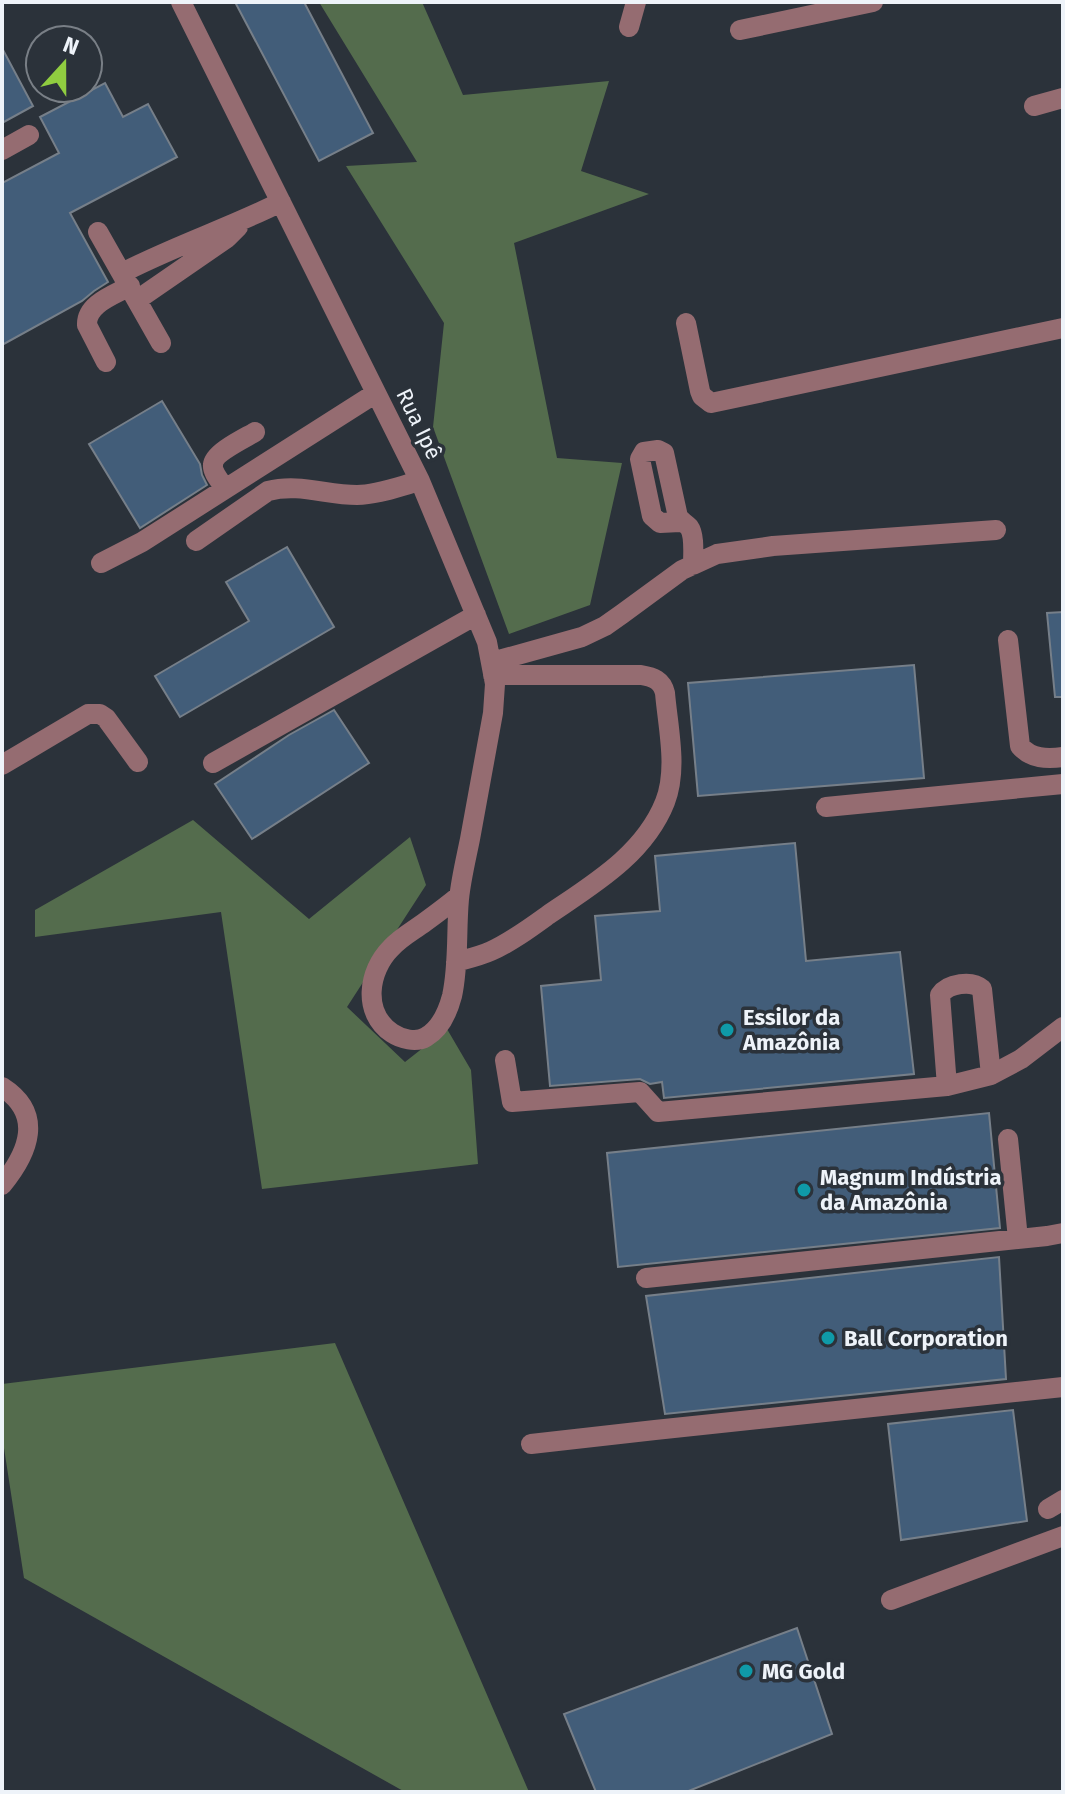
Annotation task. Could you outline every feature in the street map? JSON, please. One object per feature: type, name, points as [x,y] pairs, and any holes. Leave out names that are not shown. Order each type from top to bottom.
[{"type":"street","name":"Rua Ipê","points":[[181,2],[420,481],[487,642],[492,668],[493,713],[459,896],[452,996],[438,1027],[425,1038],[409,1040],[393,1034],[380,1023],[372,1009],[374,977],[382,958],[404,936],[459,896]]},
{"type":"street","points":[[629,27],[636,2]]},
{"type":"street","points":[[740,30],[873,2]]},
{"type":"street","points":[[1034,106],[1063,98]]},
{"type":"street","points":[[2,150],[29,135]]},
{"type":"street","points":[[106,362],[87,325],[88,314],[130,286],[141,263],[281,202]]},
{"type":"street","points":[[130,286],[156,288],[227,238],[243,221]]},
{"type":"street","points":[[98,232],[161,343]]},
{"type":"street","points":[[141,263],[156,288]]},
{"type":"street","points":[[686,323],[700,391],[711,403],[1063,328]]},
{"type":"street","points":[[101,563],[142,542],[376,393]]},
{"type":"street","points":[[225,489],[214,470],[213,461],[255,432]]},
{"type":"street","points":[[196,541],[268,491],[281,487],[360,495],[420,481]]},
{"type":"street","points":[[680,522],[691,532],[693,565]]},
{"type":"street","points":[[492,668],[605,626],[682,570],[717,554],[773,546],[996,530]]},
{"type":"street","points":[[213,763],[476,615]]},
{"type":"street","points":[[1008,640],[1020,746],[1037,757],[1063,757]]},
{"type":"street","points":[[456,962],[493,950],[523,933],[600,880],[633,851],[654,824],[665,801],[670,780],[665,693],[663,686],[652,677],[492,668]]},
{"type":"street","points":[[2,765],[95,712],[106,718],[138,762]]},
{"type":"street","points":[[826,807],[1063,784]]},
{"type":"street","points":[[947,1086],[940,995],[950,986],[973,984],[982,989],[991,1075]]},
{"type":"street","points":[[505,1060],[512,1102],[640,1092],[658,1112],[947,1086],[991,1075],[1021,1059],[1063,1027]]},
{"type":"street","points":[[2,1087],[18,1099],[27,1114],[28,1134],[22,1153],[2,1185]]},
{"type":"street","points":[[1008,1139],[1018,1239]]},
{"type":"street","points":[[646,1278],[1063,1233]]},
{"type":"street","points":[[531,1444],[1063,1387]]},
{"type":"street","points":[[891,1600],[1063,1536]]},
{"type":"green space","points":[[319,2],[422,2],[463,95],[609,81],[581,171],[649,194],[514,243],[557,458],[622,463],[590,605],[509,634],[433,427],[444,323],[346,166],[417,162]]},
{"type":"green space","points":[[193,820],[309,919],[410,837],[426,885],[347,1007],[405,1062],[447,1029],[471,1070],[478,1164],[262,1189],[221,912],[35,937],[35,910]]},
{"type":"green space","points":[[335,1343],[529,1792],[405,1792],[24,1578],[2,1435],[2,1384]]},
{"type":"building","points":[[235,2],[304,2],[373,133],[319,161]]},
{"type":"building","points":[[2,48],[24,89],[24,104],[33,106],[2,123]]},
{"type":"building","points":[[104,84],[123,117],[148,104],[177,157],[70,213],[108,282],[82,301],[2,345],[2,183],[59,153],[40,117],[65,104],[104,104]]},
{"type":"building","points":[[162,401],[200,464],[207,485],[140,528],[89,444]]},
{"type":"building","points":[[287,547],[334,627],[180,717],[155,676],[249,621],[226,582]]},
{"type":"building","points":[[1063,612],[1063,697],[1055,697],[1047,613]]},
{"type":"building","points":[[914,665],[924,778],[698,796],[688,683]]},
{"type":"building","points":[[334,710],[369,763],[252,839],[215,784],[289,735]]},
{"type":"building","name":"Essilor da Amazônia","points":[[795,843],[806,961],[900,952],[914,1074],[664,1098],[662,1082],[650,1084],[640,1079],[550,1086],[541,986],[601,980],[595,916],[660,911],[655,856]]},
{"type":"building","name":"Magnum Indústria da Amazônia","points":[[989,1113],[1000,1228],[618,1267],[607,1153]]},
{"type":"building","name":"Ball Corporation","points":[[999,1257],[1006,1379],[665,1414],[646,1296]]},
{"type":"building","points":[[1013,1410],[1027,1521],[901,1540],[888,1424]]},
{"type":"building","name":"MG Gold","points":[[797,1628],[832,1734],[686,1792],[596,1792],[564,1714]]},
{"type":"place","name":"Essilor da Amazônia","points":[[727,1030]]},
{"type":"place","name":"Magnum Indústria da Amazônia","points":[[804,1190]]},
{"type":"place","name":"Ball Corporation","points":[[828,1338]]},
{"type":"place","name":"MG Gold","points":[[746,1671]]}]
